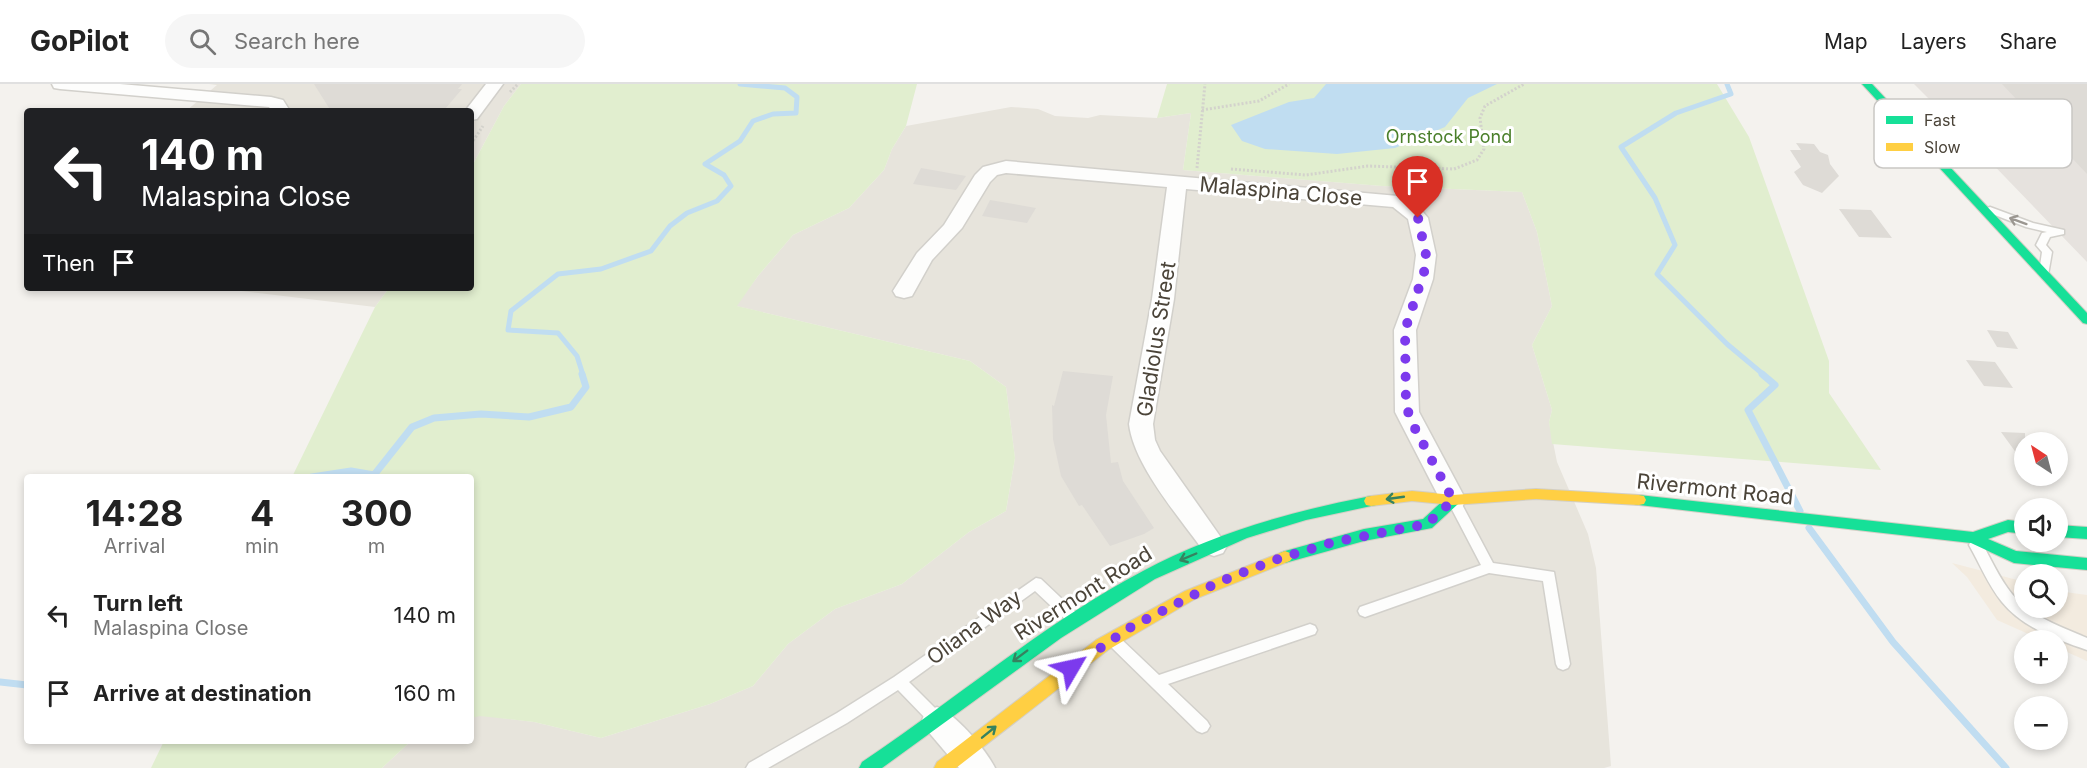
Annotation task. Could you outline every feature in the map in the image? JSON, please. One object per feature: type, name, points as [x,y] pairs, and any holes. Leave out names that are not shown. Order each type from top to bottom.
[{"type":"street","points":[[60,84],[270,102],[279,108]]},
{"type":"street","points":[[474,111],[495,84]]},
{"type":"street","points":[[1867,84],[1881,99]]},
{"type":"street","name":"Malaspina Close","points":[[904,291],[924,258],[952,228],[982,179],[990,171],[1006,167],[1187,177],[1389,200],[1405,205],[1414,213],[1423,238],[1425,269],[1405,330],[1406,405],[1411,421],[1453,500]]},
{"type":"street","points":[[1944,168],[2087,320]]},
{"type":"street","name":"Gladiolus Street","points":[[1187,177],[1141,424],[1143,440],[1149,454],[1214,546]]},
{"type":"street","name":"Rivermont Road","points":[[868,768],[1074,619],[1154,573],[1214,546],[1309,515],[1409,495],[1453,500],[1548,494],[1738,513],[1918,534],[1973,538],[2014,557],[2087,564]]},
{"type":"street","points":[[937,720],[962,763],[1071,668],[1112,639],[1190,595],[1244,572],[1334,542],[1427,524],[1453,500]]},
{"type":"street","name":"Rivermont Road","points":[[1973,538],[2008,526],[2014,527]]},
{"type":"street","points":[[2068,532],[2087,533]]},
{"type":"lane","points":[[1977,204],[2030,225],[2060,232],[2046,235],[2043,239],[2041,245],[2047,252],[2044,275]]},
{"type":"lane","points":[[1453,500],[1489,568]]},
{"type":"lane","points":[[1973,538],[2001,588],[2019,611],[2087,644]]},
{"type":"lane","points":[[1365,611],[1489,568],[1549,576],[1563,664]]},
{"type":"lane","name":"Oliana Way","points":[[754,768],[842,718],[899,681],[1036,582],[1074,619]]},
{"type":"lane","points":[[1156,682],[1311,630]]},
{"type":"lane","points":[[1112,639],[1202,726]]},
{"type":"lane","points":[[899,681],[937,720]]},
{"type":"path","points":[[1187,177],[1197,166],[1205,84]]},
{"type":"path","points":[[1202,110],[1264,100],[1289,84]]},
{"type":"path","points":[[1230,169],[1306,175],[1368,166],[1454,169],[1477,160],[1484,149],[1480,118],[1485,106],[1524,84]]},
{"type":"path","points":[[1197,166],[1208,167]]},
{"type":"shaded area","points":[[209,84],[521,84],[504,106],[474,162],[474,108],[190,108],[217,85]]},
{"type":"shaded area","points":[[1914,84],[2087,84],[2087,262],[1996,168],[2072,168],[2072,99],[1929,99]]},
{"type":"shaded area","points":[[1011,107],[1038,109],[1055,116],[1088,118],[1100,115],[1157,118],[1191,113],[1183,170],[1382,186],[1522,192],[1537,232],[1552,306],[1532,345],[1552,410],[1549,422],[1557,462],[1588,534],[1596,568],[1611,766],[1604,768],[382,768],[408,744],[474,744],[474,717],[480,715],[534,722],[601,738],[710,704],[753,686],[788,644],[835,609],[902,584],[969,532],[1006,511],[1015,458],[1006,387],[970,361],[736,306],[793,235],[849,208],[884,170],[892,149],[906,126]]},
{"type":"shaded area","points":[[241,291],[387,291],[375,307]]},
{"type":"shaded area","points":[[1952,563],[2014,579],[2014,618],[2068,618],[2068,592],[2087,595],[2087,661],[2068,652],[2068,630],[2020,630],[1997,620],[1967,577]]},
{"type":"green space","points":[[521,84],[917,84],[906,126],[892,149],[884,170],[849,208],[793,235],[758,276],[737,306],[970,361],[1006,387],[1015,458],[1006,511],[969,532],[902,584],[835,609],[788,644],[753,686],[710,704],[601,738],[534,722],[474,717],[474,474],[293,474],[375,307],[387,291],[474,291],[474,162],[504,106]]},
{"type":"green space","name":"Ornstock Pond","points":[[1167,84],[1717,84],[1749,137],[1829,361],[1829,393],[1881,470],[1552,444],[1549,422],[1552,410],[1532,345],[1552,306],[1537,232],[1522,192],[1382,186],[1183,170],[1191,113],[1157,118]]},
{"type":"green space","points":[[163,744],[408,744],[382,768],[151,768]]},
{"type":"water","points":[[1326,84],[1497,84],[1468,98],[1445,127],[1395,148],[1337,154],[1265,149],[1242,141],[1231,125],[1289,102],[1314,98]]},
{"type":"building","points":[[314,84],[462,84],[458,89],[462,89],[446,108],[329,108]]},
{"type":"building","points":[[2002,84],[2087,84],[2087,174],[2072,158],[2072,99],[2016,99]]},
{"type":"building","points":[[1796,143],[1814,144],[1820,152],[1828,155],[1830,164],[1839,176],[1822,193],[1803,185],[1794,172],[1801,167],[1790,150],[1801,150]]},
{"type":"building","points":[[921,168],[966,176],[956,190],[913,184]]},
{"type":"building","points":[[990,200],[1036,208],[1027,223],[982,216]]},
{"type":"building","points":[[1839,209],[1871,210],[1892,238],[1859,237]]},
{"type":"building","points":[[1987,330],[2008,332],[2018,349],[1997,347]]},
{"type":"building","points":[[1966,360],[1995,362],[2013,388],[1984,386]]},
{"type":"building","points":[[1063,371],[1113,376],[1106,415],[1111,463],[1118,462],[1123,481],[1154,528],[1144,534],[1110,546],[1082,505],[1079,506],[1061,476],[1053,439],[1052,405],[1054,406]]},
{"type":"building","points":[[2001,432],[2014,433],[2014,450]]},
{"type":"waterway","points":[[583,375],[577,356],[558,333],[508,330],[511,311],[558,274],[601,269],[651,251],[670,226],[687,213],[717,201],[731,186],[724,175],[705,164],[740,141],[753,121],[773,114],[796,113],[797,97],[785,88],[740,84]]},
{"type":"waterway","points":[[1727,84],[1731,94],[1676,113],[1621,147],[1655,198],[1675,245],[1657,274],[1727,344],[1764,375]]},
{"type":"waterway","points":[[375,474],[412,427],[434,418],[481,414],[529,417],[571,407],[586,387],[582,374]]},
{"type":"waterway","points":[[1762,374],[1775,385],[1748,410],[1800,511]]},
{"type":"waterway","points":[[332,474],[351,471],[368,474]]},
{"type":"waterway","points":[[1809,528],[1893,642],[2006,768]]},
{"type":"waterway","points":[[0,682],[24,685]]},
{"type":"traffic: fast","points":[[1867,84],[1881,99]]},
{"type":"traffic: fast","points":[[1945,168],[2087,320]]},
{"type":"traffic: fast","points":[[1285,557],[1364,535],[1427,524],[1453,500]]},
{"type":"traffic: fast","points":[[1639,500],[1973,538],[2014,557],[2087,564]]},
{"type":"traffic: fast","points":[[868,768],[1087,611],[1149,575],[1210,546],[1242,534],[1306,515],[1371,501]]},
{"type":"traffic: fast","points":[[1973,538],[2008,526],[2014,527]]},
{"type":"traffic: fast","points":[[2068,532],[2087,533]]},
{"type":"traffic: slow","points":[[1371,501],[1412,496],[1453,500],[1536,494],[1639,500]]},
{"type":"traffic: slow","points":[[943,768],[1102,645],[1190,595],[1285,557]]},
{"type":"route","points":[[1071,668],[1131,627],[1219,582],[1301,551],[1364,535],[1427,524],[1453,500],[1411,421],[1406,405],[1405,330],[1423,279],[1426,255],[1418,218]]}]
